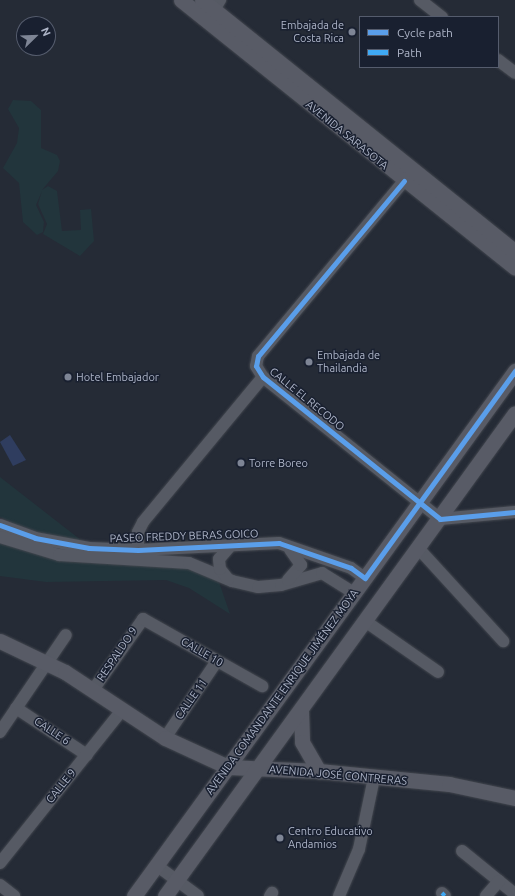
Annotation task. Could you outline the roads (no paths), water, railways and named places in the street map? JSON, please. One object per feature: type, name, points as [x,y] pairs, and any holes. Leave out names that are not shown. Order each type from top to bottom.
[{"type":"main road","name":"AVENIDA SARASOTA","points":[[181,0],[404,181],[515,268]]},
{"type":"main road","name":"AVENIDA SARASOTA","points":[[212,3],[515,252]]},
{"type":"main road","name":"AVENIDA COMANDANTE ENRIQUE JIMÉNEZ MOYA","points":[[134,896],[515,371]]},
{"type":"main road","points":[[165,896],[419,549],[515,413]]},
{"type":"main road","name":"AVENIDA JOSÉ CONTRERAS","points":[[0,641],[48,662],[165,738],[228,767],[319,771],[374,778],[449,784],[515,798]]},
{"type":"main road","points":[[301,710],[302,742],[319,771]]},
{"type":"street","points":[[420,0],[441,16]]},
{"type":"street","points":[[499,61],[515,73]]},
{"type":"street","name":"CALLE EL RECODO","points":[[404,181],[258,356],[256,366],[263,377],[440,519]]},
{"type":"street","points":[[138,550],[138,532],[143,522],[263,377]]},
{"type":"street","points":[[440,519],[515,512]]},
{"type":"street","name":"PASEO FREDDY BERAS GOICO","points":[[0,525],[64,544],[138,550],[233,543],[279,543],[351,568],[365,578]]},
{"type":"street","name":"PASEO FREDDY BERAS GOICO","points":[[0,537],[59,555],[189,563],[232,581],[258,587],[280,585],[322,573],[354,593]]},
{"type":"street","points":[[232,581],[218,563],[221,553],[233,543]]},
{"type":"street","points":[[279,543],[297,554],[301,564],[298,572],[280,585]]},
{"type":"street","points":[[419,549],[503,641]]},
{"type":"street","name":"CALLE 10","points":[[141,620],[262,686]]},
{"type":"street","name":"RESPALDO 9","points":[[93,690],[141,620]]},
{"type":"street","points":[[365,622],[438,672]]},
{"type":"street","points":[[0,732],[66,635]]},
{"type":"street","name":"CALLE 11","points":[[165,738],[217,661]]},
{"type":"street","name":"CALLE 6","points":[[16,708],[87,755]]},
{"type":"street","name":"CALLE 9","points":[[0,863],[122,710]]},
{"type":"street","points":[[339,896],[359,849],[374,778]]},
{"type":"street","points":[[462,851],[515,894]]},
{"type":"street","points":[[156,865],[198,896]]},
{"type":"street","points":[[486,896],[499,881]]},
{"type":"street","points":[[0,885],[14,896]]},
{"type":"water","points":[[10,435],[26,460],[13,466],[0,442]]},
{"type":"place","name":"Embajada de Costa Rica","points":[[352,32]]},
{"type":"place","name":"Embajada de Thailandia","points":[[309,362]]},
{"type":"place","name":"Hotel Embajador","points":[[68,377]]},
{"type":"place","name":"Torre Boreo","points":[[241,463]]},
{"type":"place","name":"Centro Educativo Andamios","points":[[280,838]]}]
